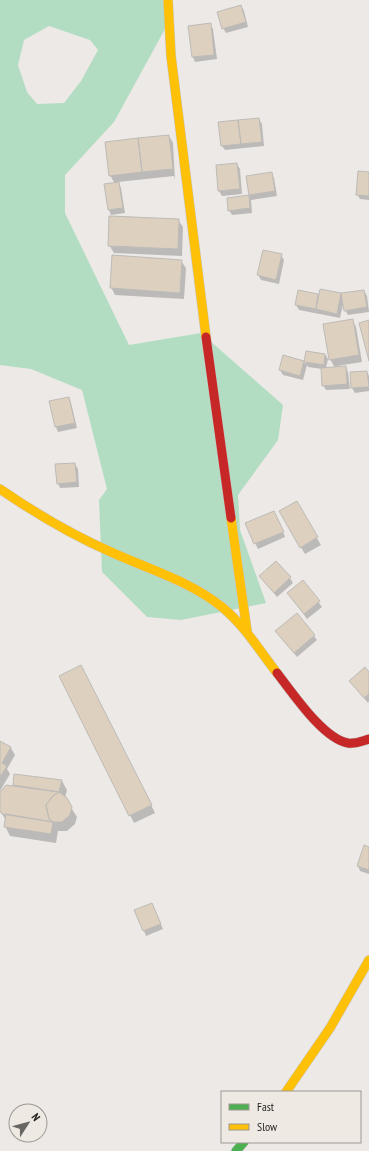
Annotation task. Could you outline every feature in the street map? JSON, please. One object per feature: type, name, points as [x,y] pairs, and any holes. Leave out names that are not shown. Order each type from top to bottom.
[{"type":"street","points":[[168,0],[171,56],[199,287],[247,631]]},
{"type":"street","points":[[0,489],[55,524],[109,552],[194,589],[216,602],[247,631],[268,662],[320,727],[340,741],[351,744],[364,742],[369,739]]},
{"type":"street","points":[[287,1091],[334,1023],[369,960]]},
{"type":"street","points":[[236,1151],[243,1143]]},
{"type":"green space","points":[[0,0],[166,0],[165,29],[114,122],[65,175],[65,213],[129,345],[201,333],[283,405],[278,440],[238,495],[240,530],[266,603],[181,620],[147,617],[102,572],[99,500],[107,489],[82,390],[31,369],[0,365]],"holes":[[[49,26],[90,40],[98,50],[81,81],[64,103],[37,104],[27,92],[18,65],[24,40]]]},
{"type":"building","points":[[241,5],[246,22],[222,29],[217,12]]},
{"type":"building","points":[[211,23],[214,55],[192,57],[188,26]]},
{"type":"building","points":[[259,118],[262,142],[241,144],[238,120]]},
{"type":"building","points":[[238,120],[241,144],[221,146],[218,122]]},
{"type":"building","points":[[169,135],[173,169],[142,172],[138,138]]},
{"type":"building","points":[[138,138],[142,172],[109,176],[105,142]]},
{"type":"building","points":[[237,163],[240,189],[218,191],[216,165]]},
{"type":"building","points":[[358,171],[369,172],[369,196],[356,195]]},
{"type":"building","points":[[272,172],[275,191],[249,195],[246,176]]},
{"type":"building","points":[[119,182],[123,208],[108,210],[104,184]]},
{"type":"building","points":[[249,195],[250,208],[228,211],[227,198]]},
{"type":"building","points":[[109,216],[179,219],[178,249],[108,246]]},
{"type":"building","points":[[263,250],[282,254],[276,280],[257,275]]},
{"type":"building","points":[[112,255],[182,260],[180,293],[110,288]]},
{"type":"building","points":[[320,289],[341,293],[337,314],[316,309]]},
{"type":"building","points":[[298,290],[318,294],[316,309],[295,305]]},
{"type":"building","points":[[364,290],[367,307],[344,311],[341,293]]},
{"type":"building","points":[[353,319],[359,355],[329,360],[323,324]]},
{"type":"building","points":[[369,320],[369,361],[359,323]]},
{"type":"building","points":[[306,351],[325,354],[324,365],[304,362]]},
{"type":"building","points":[[283,355],[304,361],[300,376],[279,370]]},
{"type":"building","points":[[346,366],[347,384],[322,386],[321,368]]},
{"type":"building","points":[[367,371],[369,387],[351,388],[350,372]]},
{"type":"building","points":[[69,397],[75,423],[55,427],[49,401]]},
{"type":"building","points":[[75,463],[77,482],[57,484],[55,464]]},
{"type":"building","points":[[297,501],[318,537],[300,548],[279,511]]},
{"type":"building","points":[[274,511],[284,532],[254,544],[245,523]]},
{"type":"building","points":[[276,561],[291,577],[274,593],[259,576]]},
{"type":"building","points":[[303,580],[320,601],[304,614],[287,593]]},
{"type":"building","points":[[297,613],[315,635],[294,653],[275,631]]},
{"type":"building","points":[[81,665],[152,805],[129,816],[59,676]]},
{"type":"building","points":[[365,667],[369,672],[369,694],[364,698],[349,681]]},
{"type":"building","points":[[0,741],[11,747],[2,763],[7,766],[0,777]]},
{"type":"building","points":[[14,774],[62,780],[59,792],[13,785]]},
{"type":"building","points":[[6,785],[59,792],[53,796],[46,805],[49,819],[53,822],[2,814],[0,811],[0,792]]},
{"type":"building","points":[[59,792],[67,798],[72,807],[70,815],[62,822],[53,822],[49,819],[46,805],[53,796]]},
{"type":"building","points":[[6,814],[53,822],[51,834],[4,827]]},
{"type":"building","points":[[364,845],[369,847],[369,870],[357,866]]},
{"type":"building","points":[[152,903],[161,924],[143,931],[134,910]]},
{"type":"traffic: fast","points":[[236,1151],[243,1143]]},
{"type":"traffic: slow","points":[[168,0],[171,56],[206,337]]},
{"type":"traffic: slow","points":[[0,489],[68,531],[111,552],[183,583],[210,598],[238,622],[277,673]]},
{"type":"traffic: slow","points":[[231,518],[247,631]]},
{"type":"traffic: slow","points":[[287,1091],[330,1028],[369,960]]},
{"type":"traffic: jam","points":[[206,337],[231,518]]},
{"type":"traffic: jam","points":[[277,673],[309,714],[328,733],[338,740],[348,743],[356,743],[369,739]]}]
